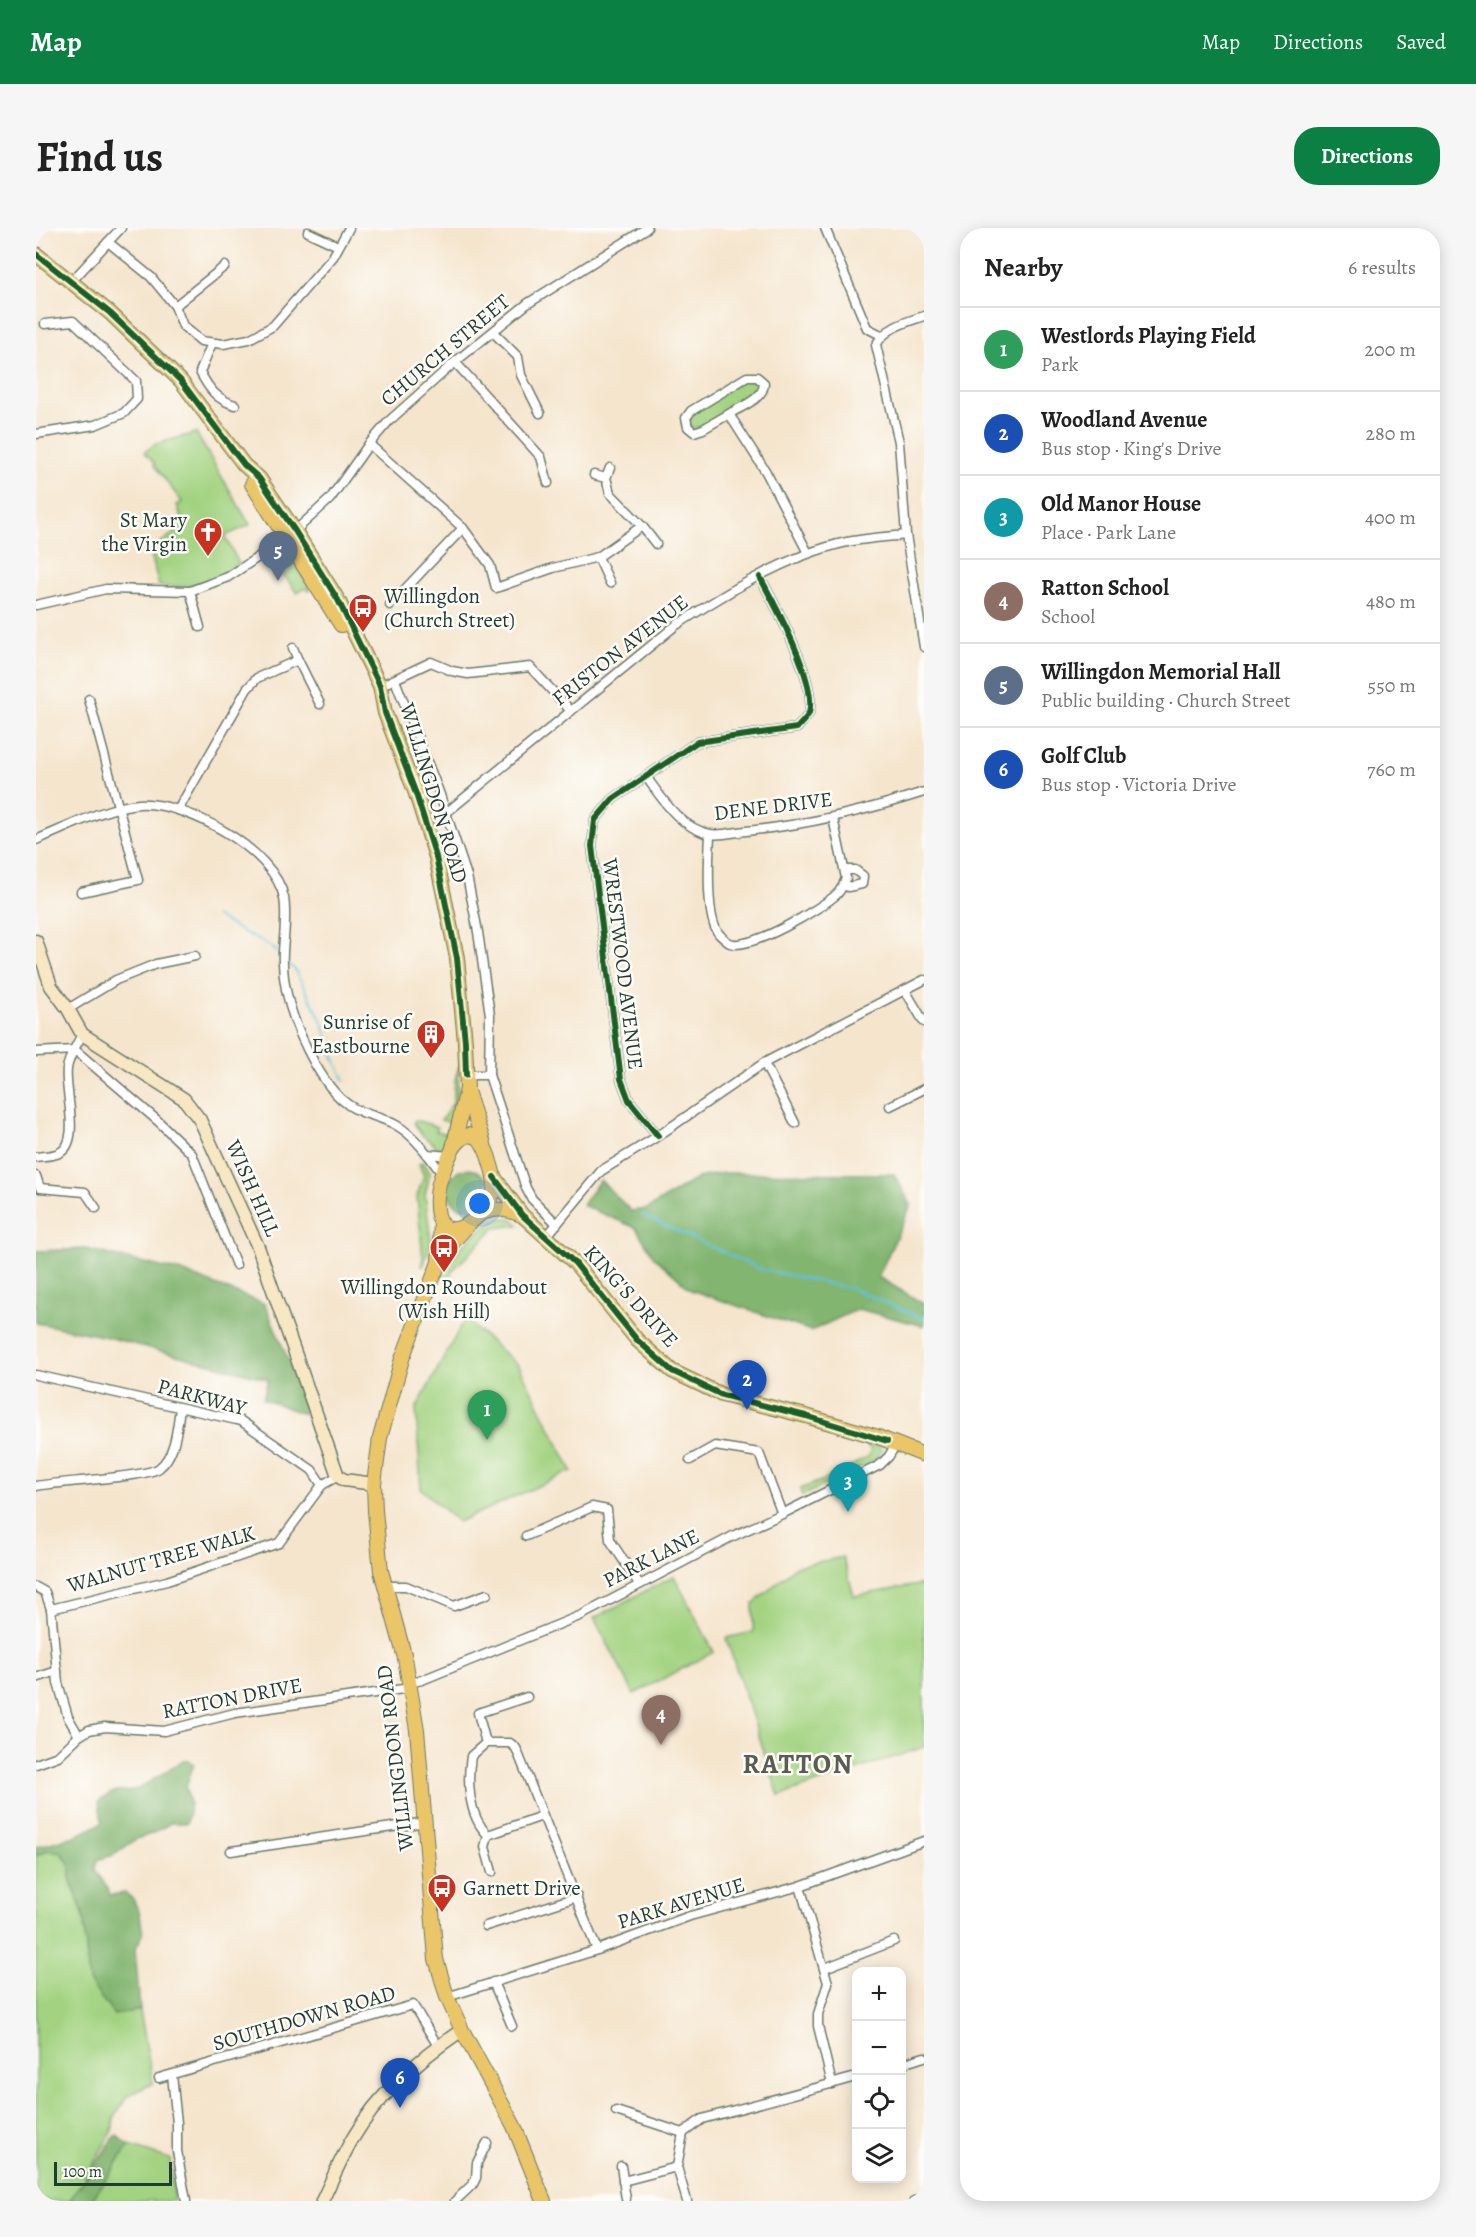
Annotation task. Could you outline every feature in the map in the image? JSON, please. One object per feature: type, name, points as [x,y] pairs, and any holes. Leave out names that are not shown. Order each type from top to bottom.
[{"type":"main road","points":[[36,254],[110,313],[181,381],[244,465],[259,478],[338,619],[375,699],[385,713]]},
{"type":"main road","name":"WILLINGDON ROAD","points":[[291,535],[338,600],[380,686],[385,713],[416,794],[441,880],[457,958],[465,1042],[466,1082],[451,1152],[436,1192],[438,1216],[441,1221],[439,1262]]},
{"type":"main road","name":"WILLINGDON ROAD","points":[[466,1082],[494,1177]]},
{"type":"main road","points":[[451,1152],[458,1142],[468,1135],[478,1137],[484,1145]]},
{"type":"main road","points":[[480,1214],[492,1197],[494,1177]]},
{"type":"main road","name":"KING'S DRIVE","points":[[494,1177],[522,1215],[575,1263],[637,1340],[672,1371],[722,1395],[806,1416],[924,1455]]},
{"type":"main road","points":[[480,1214],[502,1209],[522,1215]]},
{"type":"main road","name":"WILLINGDON ROAD","points":[[480,1214],[452,1243],[439,1262],[402,1359],[380,1438],[374,1484],[377,1531],[381,1571],[405,1658],[417,1730],[436,1959],[447,1997],[462,2030],[514,2126],[544,2201]]},
{"type":"main road","points":[[441,1221],[452,1229],[467,1226]]},
{"type":"street","points":[[71,282],[121,228]]},
{"type":"street","points":[[108,242],[151,277],[175,306],[183,326],[201,341],[223,344],[249,339],[273,326],[333,257],[349,228]]},
{"type":"street","name":"CHURCH STREET","points":[[36,604],[106,589],[190,591],[228,578],[291,535],[330,499],[369,444],[389,421],[455,362],[527,304],[647,228]]},
{"type":"street","points":[[825,228],[867,328],[881,335]]},
{"type":"street","points":[[308,232],[338,246]]},
{"type":"street","points":[[175,306],[225,266]]},
{"type":"street","points":[[924,316],[892,328],[881,335],[876,345],[899,442],[906,535],[924,647]]},
{"type":"street","points":[[36,434],[95,425],[124,413],[137,399],[136,381],[73,321],[45,324]]},
{"type":"street","points":[[493,332],[518,357],[521,375],[540,413]]},
{"type":"street","points":[[212,343],[200,372],[210,390],[222,401],[235,405]]},
{"type":"street","points":[[455,362],[541,457],[548,483]]},
{"type":"street","points":[[747,377],[757,377],[764,383],[764,390],[760,395],[729,414],[694,432],[688,427],[686,418],[691,411],[747,377]]},
{"type":"street","points":[[729,414],[766,472],[808,553]]},
{"type":"street","points":[[369,444],[463,528],[490,565],[496,588],[553,568],[598,557],[642,526]]},
{"type":"street","points":[[610,468],[606,478],[610,493],[656,544]]},
{"type":"street","points":[[594,475],[606,478]]},
{"type":"street","points":[[390,605],[463,528]]},
{"type":"street","name":"FRISTON AVENUE","points":[[446,813],[675,626],[713,601],[808,553],[848,542],[906,535]]},
{"type":"street","points":[[598,557],[610,582]]},
{"type":"street","name":"WRESTWOOD AVENUE","points":[[658,1136],[629,1100],[621,1079],[592,846],[595,820],[613,799],[697,742],[797,728],[808,714],[810,699],[796,648],[760,577]]},
{"type":"street","points":[[190,591],[200,627]]},
{"type":"street","points":[[293,648],[320,704]]},
{"type":"street","points":[[178,810],[247,689],[257,678],[298,660]]},
{"type":"street","points":[[380,686],[431,662],[452,671],[468,674],[530,667],[571,711]]},
{"type":"street","points":[[395,680],[416,730],[467,876],[490,1015],[489,1075],[526,1188],[532,1199],[557,1224]]},
{"type":"street","points":[[81,892],[138,880],[89,699]]},
{"type":"street","name":"DENE DRIVE","points":[[647,778],[674,814],[689,825],[711,835],[775,828],[833,818],[924,792]]},
{"type":"street","points":[[36,840],[117,808],[140,804],[178,810],[234,837],[256,854],[276,879],[284,896],[283,974],[286,997],[316,1067],[328,1085],[345,1103],[360,1112],[397,1125],[410,1134],[442,1174]]},
{"type":"street","points":[[711,835],[707,876],[717,932],[729,943],[749,942],[776,933],[838,894],[844,884],[845,870],[833,818]]},
{"type":"street","points":[[844,884],[848,887],[862,885],[863,876],[855,870],[845,870]]},
{"type":"street","name":"WISH HILL","points":[[36,941],[51,986],[68,1009],[82,1035],[184,1099],[200,1120],[258,1247],[338,1476]]},
{"type":"street","points":[[68,1009],[116,980],[156,964],[195,956]]},
{"type":"street","points":[[546,1237],[601,1171],[658,1136],[764,1062],[924,980]]},
{"type":"street","points":[[905,990],[924,1022]]},
{"type":"street","points":[[36,1157],[60,1153],[70,1141],[71,1127],[66,1090],[67,1067],[82,1035]]},
{"type":"street","points":[[36,1052],[75,1050],[158,1121],[192,1154],[236,1265]]},
{"type":"street","points":[[764,1062],[795,1123]]},
{"type":"street","points":[[466,1082],[489,1075]]},
{"type":"street","points":[[890,1106],[924,1089]]},
{"type":"street","points":[[427,1154],[451,1152]]},
{"type":"street","points":[[36,1176],[40,1188],[85,1192],[96,1208]]},
{"type":"street","name":"PARKWAY","points":[[36,1375],[241,1421],[312,1470],[322,1485]]},
{"type":"street","points":[[36,1486],[146,1474],[159,1468],[172,1451],[180,1408]]},
{"type":"street","name":"PARK LANE","points":[[410,1685],[582,1615],[731,1537],[880,1465],[896,1444]]},
{"type":"street","points":[[690,1460],[715,1446],[759,1453],[782,1514]]},
{"type":"street","points":[[322,1485],[338,1476],[344,1480],[374,1484]]},
{"type":"street","name":"WALNUT TREE WALK","points":[[51,1609],[167,1581],[279,1543],[322,1485]]},
{"type":"street","points":[[526,1536],[592,1507],[608,1510],[610,1540],[639,1584]]},
{"type":"street","points":[[386,1586],[406,1586],[454,1606],[487,1594]]},
{"type":"street","points":[[36,1587],[45,1592],[51,1609],[58,1683],[68,1717],[79,1736]]},
{"type":"street","points":[[36,1678],[57,1671]]},
{"type":"street","name":"RATTON DRIVE","points":[[36,1764],[58,1756],[79,1736],[89,1730],[105,1727],[164,1731],[235,1713],[410,1685]]},
{"type":"street","points":[[486,1743],[477,1713],[527,1697]]},
{"type":"street","points":[[488,1835],[477,1823],[469,1787],[468,1773],[471,1756],[486,1743],[510,1743],[516,1748],[597,1950]]},
{"type":"street","points":[[488,1835],[542,1816]]},
{"type":"street","points":[[231,1851],[426,1822]]},
{"type":"street","points":[[488,1835],[485,1847],[492,1872]]},
{"type":"street","name":"PARK AVENUE","points":[[447,1997],[597,1950],[690,1916],[800,1886],[924,1841]]},
{"type":"street","points":[[800,1886],[828,1983],[818,2014],[818,2026],[832,2084]]},
{"type":"street","points":[[486,1926],[577,1897]]},
{"type":"street","points":[[825,1968],[894,1941]]},
{"type":"street","points":[[493,1982],[512,2026]]},
{"type":"street","name":"SOUTHDOWN ROAD","points":[[159,2078],[413,2005],[438,2046]]},
{"type":"street","points":[[322,2201],[353,2137],[391,2086],[438,2046],[462,2030]]},
{"type":"street","points":[[906,2063],[924,2057]]},
{"type":"street","points":[[172,2075],[177,2122],[177,2151],[186,2201]]},
{"type":"street","points":[[687,2201],[677,2167],[683,2133],[702,2119],[852,2078]]},
{"type":"street","points":[[616,2111],[683,2133]]},
{"type":"street","points":[[455,2201],[474,2184],[477,2163],[487,2143]]},
{"type":"street","points":[[621,2166],[626,2199]]},
{"type":"street","points":[[623,2181],[677,2167]]},
{"type":"street","points":[[914,2201],[924,2198]]},
{"type":"green space","points":[[747,377],[757,377],[764,390],[703,429],[688,427],[691,411]]},
{"type":"green space","points":[[196,433],[250,525],[225,536],[239,564],[201,583],[171,587],[159,586],[150,550],[184,526],[177,505],[182,502],[154,465],[155,463],[144,452],[156,444]]},
{"type":"green space","points":[[281,550],[287,551],[311,590],[306,588],[297,593],[273,561],[273,557]]},
{"type":"green space","points":[[459,1066],[455,1109],[450,1130],[441,1150],[421,1134],[414,1123],[415,1120],[438,1127],[436,1131],[446,1134],[450,1125],[441,1120],[453,1103]]},
{"type":"green space","points":[[424,1162],[430,1173],[425,1195],[431,1241],[424,1266],[422,1266],[417,1196],[424,1176],[419,1164]]},
{"type":"green space","points":[[468,1169],[482,1175],[488,1189],[482,1203],[468,1209],[454,1203],[448,1189],[454,1175]]},
{"type":"green space","points":[[723,1173],[894,1174],[911,1205],[878,1277],[924,1304],[924,1326],[858,1309],[811,1331],[691,1290],[654,1257],[636,1228],[582,1205],[600,1180],[631,1211],[647,1209],[698,1178]]},
{"type":"green space","points":[[504,1218],[513,1219],[519,1225],[495,1228],[453,1270],[449,1281],[442,1278],[451,1260],[476,1233]]},
{"type":"green space","points":[[86,1249],[182,1272],[265,1304],[312,1417],[263,1399],[268,1379],[107,1337],[36,1323],[36,1251]]},
{"type":"green space","points":[[465,1319],[519,1366],[572,1471],[458,1522],[421,1489],[416,1409]]},
{"type":"green space","points":[[864,1442],[882,1450],[876,1460],[802,1496],[800,1489],[826,1479],[868,1457],[871,1450]]},
{"type":"green space","points":[[843,1557],[854,1596],[924,1584],[924,1747],[779,1796],[726,1638],[753,1632],[753,1604],[796,1566]]},
{"type":"green space","points":[[674,1576],[714,1652],[634,1694],[594,1618]]},
{"type":"green space","points":[[185,1760],[194,1764],[186,1787],[190,1804],[187,1823],[170,1823],[154,1833],[136,1839],[114,1855],[97,1860],[95,1870],[108,1888],[110,1895],[125,1893],[133,1899],[140,1914],[143,1935],[135,1949],[140,2010],[114,2015],[89,1981],[83,1913],[70,1878],[70,1864],[61,1852],[47,1850],[36,1856],[36,1847],[75,1836],[102,1823],[99,1801],[111,1793],[138,1789]]},
{"type":"green space","points":[[47,1850],[62,1852],[70,1864],[70,1878],[83,1913],[89,1981],[114,2015],[140,2010],[153,2083],[127,2096],[114,2119],[112,2132],[71,2201],[36,2201],[36,1856]]},
{"type":"green space","points":[[116,2135],[129,2146],[91,2201],[69,2201]]},
{"type":"green space","points":[[129,2146],[170,2159],[174,2201],[91,2201]]},
{"type":"waterway","points":[[216,916],[277,952]]},
{"type":"waterway","points":[[289,964],[295,970],[323,1023],[332,1053],[345,1081]]},
{"type":"waterway","points":[[642,1215],[760,1269],[853,1289],[924,1319]]},
{"type":"cycle path","points":[[36,254],[110,313],[181,381],[244,465],[259,478],[338,600],[380,686],[385,713],[416,794],[436,857],[457,958],[466,1075]]},
{"type":"cycle path","points":[[658,1136],[629,1100],[621,1079],[592,846],[595,820],[613,799],[697,742],[797,728],[807,717],[810,700],[801,664],[794,644],[760,577]]},
{"type":"cycle path","points":[[494,1177],[522,1215],[575,1263],[637,1340],[672,1371],[722,1395],[806,1416],[887,1441]]},
{"type":"place","name":"St Mary the Virgin","points":[[208,558]]},
{"type":"place","name":"Willingdon Memorial Hall","points":[[278,581]]},
{"type":"place","name":"Willingdon (Church Street)","points":[[363,634]]},
{"type":"place","name":"Sunrise of Eastbourne","points":[[431,1060]]},
{"type":"place","name":"Willingdon Roundabout (Wish Hill)","points":[[444,1274]]},
{"type":"place","name":"Woodland Avenue","points":[[747,1410]]},
{"type":"place","name":"Westlords Playing Field","points":[[487,1440]]},
{"type":"place","name":"Old Manor House","points":[[848,1512]]},
{"type":"place","name":"Ratton School","points":[[661,1745]]},
{"type":"place","name":"Garnett Drive","points":[[442,1914]]},
{"type":"place","name":"Golf Club","points":[[400,2108]]},
{"type":"district","name":"RATTON","points":[[798,1764]]}]
